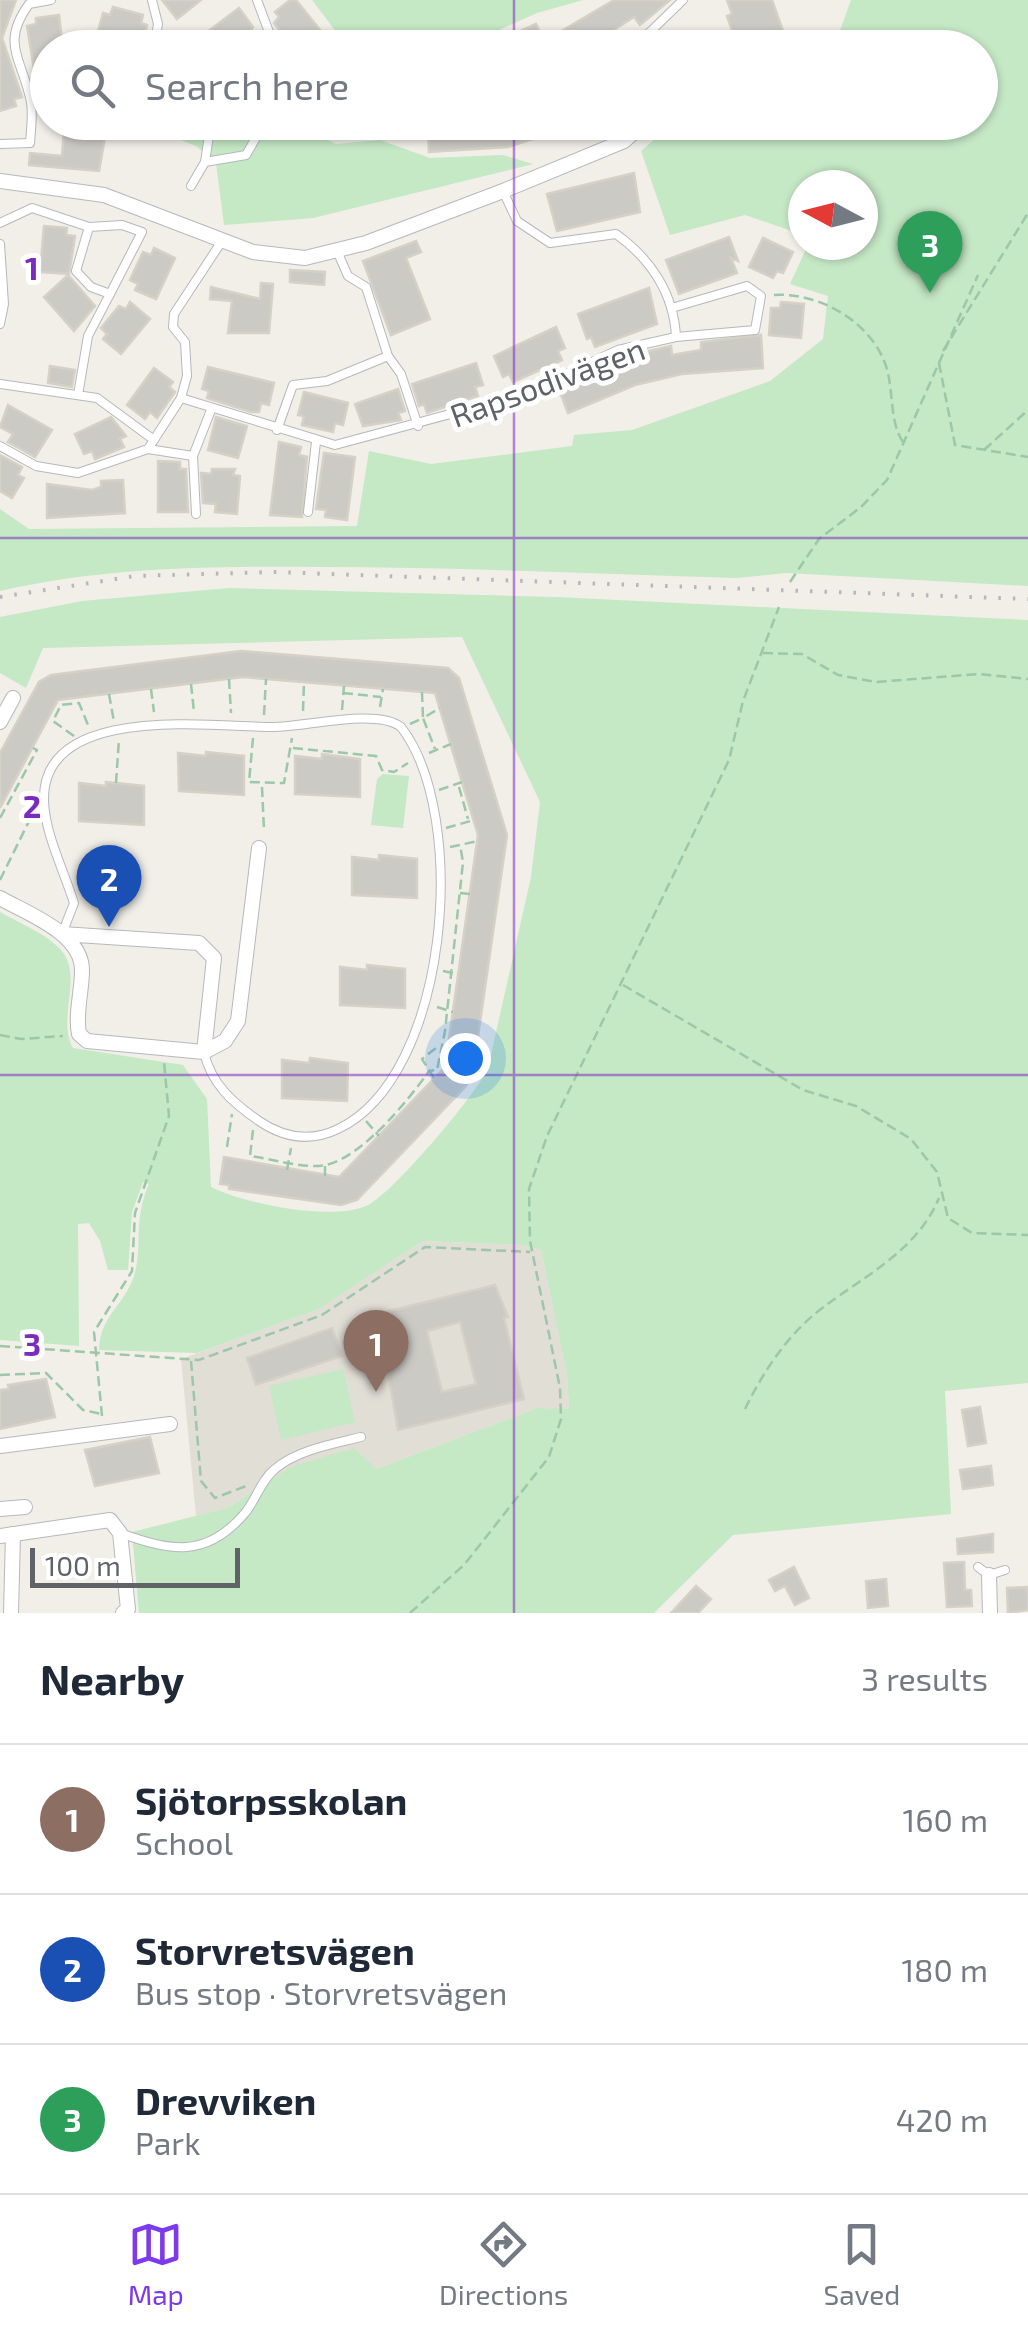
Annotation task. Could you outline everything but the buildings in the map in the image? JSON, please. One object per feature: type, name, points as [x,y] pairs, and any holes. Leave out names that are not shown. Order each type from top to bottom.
[{"type":"street","points":[[0,180],[104,195],[253,252],[305,258],[337,252],[625,140]]},
{"type":"street","points":[[0,722],[13,698]]},
{"type":"street","points":[[62,934],[82,965],[79,1034],[87,1041],[204,1052],[224,1041],[238,1020],[259,848]]},
{"type":"street","points":[[0,898],[62,934],[200,943],[208,949],[214,958],[204,1052]]},
{"type":"street","points":[[0,1446],[170,1424]]},
{"type":"street","points":[[0,1509],[25,1507]]},
{"type":"street","points":[[11,1613],[6,1584],[6,1535],[110,1520],[120,1532],[128,1608],[124,1613]]},
{"type":"street","points":[[983,1572],[990,1613]]},
{"type":"lane","points":[[30,100],[10,39],[14,22],[29,4],[52,0]]},
{"type":"lane","points":[[152,0],[157,30]]},
{"type":"lane","points":[[256,0],[268,30]]},
{"type":"lane","points":[[653,30],[684,0]]},
{"type":"lane","points":[[0,144],[30,140]]},
{"type":"lane","points":[[191,186],[205,162],[208,140]]},
{"type":"lane","points":[[205,162],[246,155],[255,140]]},
{"type":"lane","name":"Rapsodivägen","points":[[502,191],[517,220],[550,243],[616,234],[640,251],[674,307],[676,337]]},
{"type":"lane","points":[[0,224],[32,208],[90,227],[122,224],[142,232],[88,336],[78,395]]},
{"type":"lane","points":[[90,227],[79,250],[76,271],[91,287],[110,294]]},
{"type":"lane","points":[[148,449],[181,398],[186,376],[185,342],[173,327],[174,314],[222,240]]},
{"type":"lane","points":[[0,244],[4,304],[0,324]]},
{"type":"lane","name":"Rapsodivägen","points":[[337,252],[348,276],[366,287],[388,356],[401,374],[418,426]]},
{"type":"lane","name":"Rapsodivägen","points":[[181,398],[316,442],[354,442],[521,395],[618,350],[676,337],[755,330],[761,296],[748,286],[674,307]]},
{"type":"lane","points":[[277,430],[293,385],[327,381],[388,356]]},
{"type":"lane","points":[[0,384],[97,398],[154,440]]},
{"type":"lane","points":[[196,514],[194,456],[211,410]]},
{"type":"lane","points":[[308,512],[316,442]]},
{"type":"lane","points":[[0,446],[36,466],[78,474],[148,449],[194,456]]},
{"type":"lane","points":[[62,934],[74,903],[44,801],[55,768],[79,741],[156,725],[290,727],[378,719],[401,727],[418,758],[441,849],[426,1004],[396,1076],[362,1116],[322,1135],[295,1138],[268,1127],[234,1102],[217,1085],[204,1052]]},
{"type":"lane","points":[[120,1532],[184,1550],[216,1540],[245,1513],[270,1472],[326,1446],[361,1437]]},
{"type":"lane","points":[[983,1572],[1005,1570]]},
{"type":"path","points":[[1028,213],[938,358],[955,445],[1028,457]]},
{"type":"path","points":[[790,582],[820,538],[861,507],[887,480],[978,275]]},
{"type":"path","points":[[761,296],[797,294],[822,300],[862,329],[885,362],[895,430],[904,443]]},
{"type":"path","points":[[983,451],[1028,410]]},
{"type":"path","points":[[410,1613],[464,1565],[549,1458],[562,1419],[560,1388],[532,1252],[530,1189],[547,1136],[729,760],[743,701],[778,607]]},
{"type":"path","points":[[762,653],[802,654],[838,676],[876,682],[979,674],[1028,679]]},
{"type":"path","points":[[230,679],[232,725]]},
{"type":"path","points":[[266,679],[249,782],[284,783],[293,748],[290,727]]},
{"type":"path","points":[[302,726],[304,682]]},
{"type":"path","points":[[190,684],[195,724]]},
{"type":"path","points":[[342,722],[344,686]]},
{"type":"path","points":[[151,689],[156,725]]},
{"type":"path","points":[[378,719],[382,689]]},
{"type":"path","points":[[422,692],[423,718],[436,750]]},
{"type":"path","points":[[343,693],[382,697]]},
{"type":"path","points":[[79,741],[53,721],[60,705],[78,700],[90,736]]},
{"type":"path","points":[[401,727],[440,708]]},
{"type":"path","points":[[293,748],[376,756],[382,770],[394,772],[451,744]]},
{"type":"path","points":[[0,818],[36,750],[33,748]]},
{"type":"path","points":[[428,794],[460,783],[471,819],[438,831]]},
{"type":"path","points":[[262,785],[264,830]]},
{"type":"path","points":[[0,880],[34,809],[44,801]]},
{"type":"path","points":[[441,849],[478,842]]},
{"type":"path","points":[[440,1048],[459,893],[460,845]]},
{"type":"path","points":[[459,893],[470,894]]},
{"type":"path","points":[[454,934],[464,934]]},
{"type":"path","points":[[432,968],[458,974]]},
{"type":"path","points":[[621,984],[804,1090],[856,1106],[912,1139],[937,1172],[948,1218],[972,1233],[1028,1235]]},
{"type":"path","points":[[426,1004],[453,1012]]},
{"type":"path","points":[[0,1035],[21,1039],[79,1034]]},
{"type":"path","points":[[105,1432],[94,1353],[100,1320],[132,1272],[134,1213],[165,1137],[168,1116],[162,1048]]},
{"type":"path","points":[[434,1078],[422,1059],[440,1048],[448,1050]]},
{"type":"path","points":[[226,1147],[234,1102]]},
{"type":"path","points":[[362,1116],[379,1136]]},
{"type":"path","points":[[287,1170],[295,1138]]},
{"type":"path","points":[[248,1164],[250,1156]]},
{"type":"path","points":[[343,1160],[350,1166]]},
{"type":"path","points":[[325,1165],[325,1176]]},
{"type":"path","points":[[744,1408],[789,1340],[819,1310],[882,1268],[931,1216],[940,1196]]},
{"type":"path","points":[[0,1346],[190,1360],[322,1314],[425,1247],[532,1252]]},
{"type":"path","points":[[190,1360],[201,1482],[207,1493],[216,1498],[232,1495],[270,1472]]},
{"type":"path","points":[[0,1374],[46,1373],[83,1410],[102,1414]]},
{"type":"shaded area","points":[[423,1241],[522,1245],[541,1250],[567,1375],[569,1410],[537,1408],[376,1469],[290,1467],[227,1508],[196,1516],[181,1359],[319,1309]]},
{"type":"green space","points":[[312,0],[583,0],[537,13],[499,30],[334,29]]},
{"type":"green space","points":[[851,0],[1028,0],[1028,586],[786,573],[737,578],[423,568],[238,567],[79,577],[0,591],[0,509],[29,529],[357,526],[369,451],[431,464],[572,446],[574,435],[632,430],[770,381],[823,339],[828,296],[790,284],[801,260],[878,260],[878,170],[788,170],[788,230],[745,215],[670,235],[641,151],[654,140],[998,140],[998,30],[840,30]]},
{"type":"green space","points":[[181,140],[328,140],[336,144],[380,140],[430,158],[503,155],[533,164],[313,218],[224,225],[216,163],[196,146]]},
{"type":"green space","points":[[229,588],[556,597],[1028,620],[1028,1383],[945,1391],[951,1514],[733,1535],[654,1613],[139,1613],[132,1532],[227,1508],[290,1467],[354,1448],[376,1469],[537,1408],[569,1409],[567,1375],[541,1250],[522,1245],[423,1241],[319,1309],[197,1353],[99,1350],[107,1320],[128,1289],[136,1268],[141,1211],[149,1184],[143,1182],[132,1212],[128,1270],[108,1270],[100,1241],[89,1223],[78,1224],[79,1346],[0,1340],[0,912],[48,939],[67,961],[67,1024],[73,1048],[183,1065],[207,1099],[211,1187],[226,1193],[266,1205],[312,1211],[353,1210],[368,1205],[433,1142],[488,1068],[531,877],[540,802],[462,637],[43,648],[26,688],[0,673],[0,617],[82,601]]},
{"type":"green space","points":[[383,774],[409,776],[403,828],[371,825],[377,779]]},
{"type":"green space","points":[[343,1369],[355,1422],[281,1440],[269,1386]]},
{"type":"railway","points":[[0,597],[135,576],[274,572],[1028,599]]},
{"type":"place","name":"Drevviken","points":[[930,293]]},
{"type":"place","name":"Storvretsvägen","points":[[109,927]]},
{"type":"place","name":"Sjötorpsskolan","points":[[376,1392]]}]
